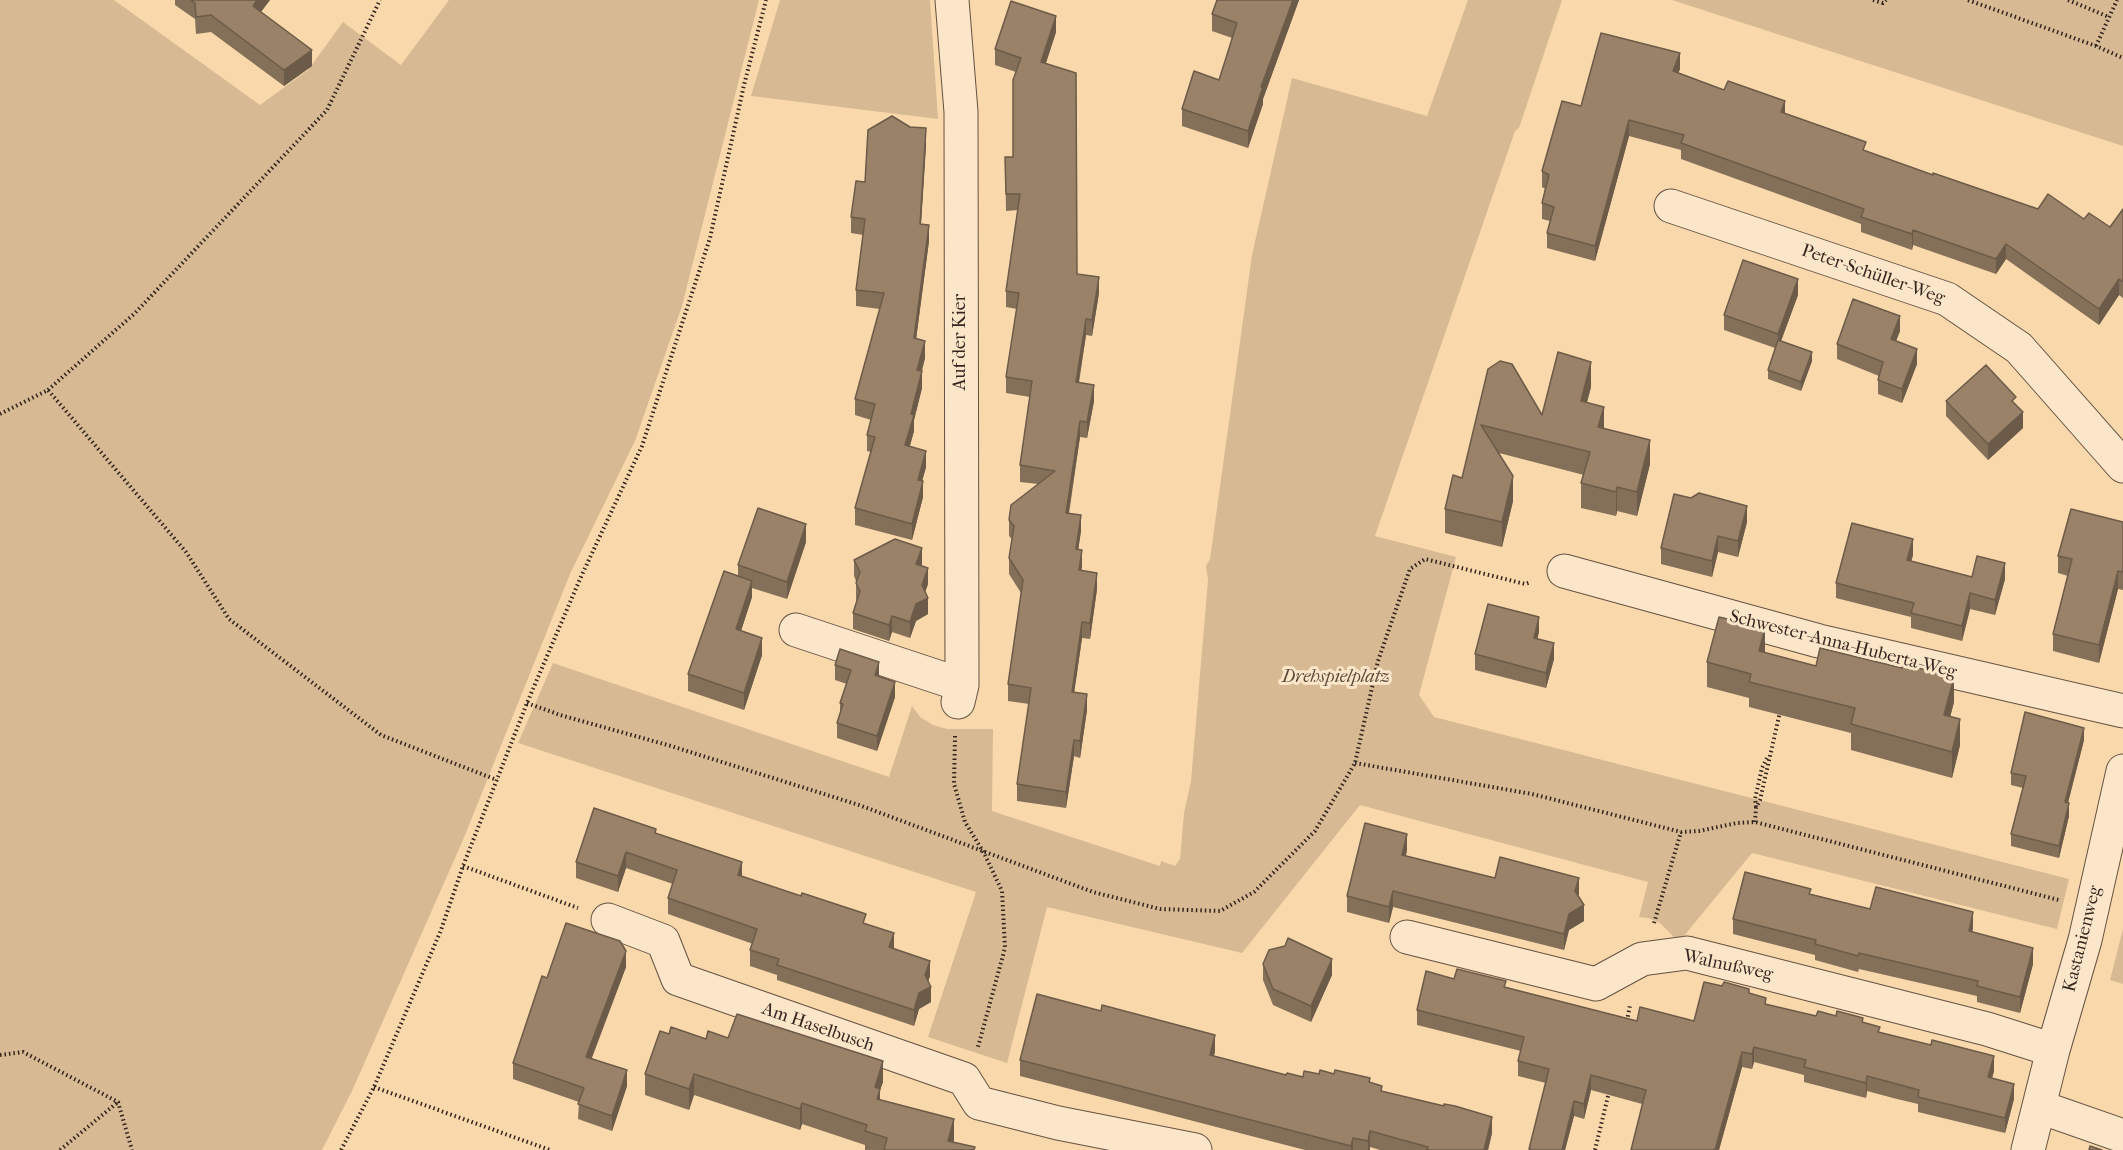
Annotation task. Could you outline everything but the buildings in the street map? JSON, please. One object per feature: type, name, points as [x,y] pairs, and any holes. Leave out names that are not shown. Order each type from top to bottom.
[{"type":"street","name":"Auf der Kier","points":[[952,0],[961,112],[960,694]]},
{"type":"street","name":"Peter-Schüller-Weg","points":[[1671,206],[1947,299],[2019,348],[2123,466]]},
{"type":"street","name":"Schwester-Anna-Huberta-Weg","points":[[1564,571],[1819,641],[2123,711]]},
{"type":"street","points":[[796,630],[960,694]]},
{"type":"street","name":"Kastanienweg","points":[[2028,1150],[2053,1050],[2085,940],[2123,771]]},
{"type":"street","name":"Am Haselbusch","points":[[608,920],[663,941],[678,980],[964,1079]]},
{"type":"street","name":"Walnußweg","points":[[1407,937],[1596,984],[1642,958],[1687,953],[1988,1029],[2053,1050]]},
{"type":"street","points":[[964,1079],[979,1103],[1058,1123],[1195,1150]]},
{"type":"street","points":[[2040,1107],[2123,1136]]},
{"type":"path","points":[[0,414],[48,390],[135,313],[327,110],[380,0]]},
{"type":"path","points":[[341,1150],[374,1087],[441,930],[463,866],[528,703],[580,579],[642,446],[710,238],[744,85],[766,0]]},
{"type":"path","points":[[1873,0],[1883,3],[1886,0]]},
{"type":"path","points":[[1968,0],[2123,58]]},
{"type":"path","points":[[2068,0],[2109,17]]},
{"type":"path","points":[[2096,46],[2117,0]]},
{"type":"path","points":[[48,390],[186,552],[229,619],[381,735],[497,780]]},
{"type":"path","points":[[528,703],[560,715],[671,746],[859,805],[1093,892],[1160,909],[1220,911],[1254,892],[1315,831],[1355,763],[1378,662],[1410,569],[1425,559],[1525,584],[1564,571]]},
{"type":"path","points":[[960,694],[954,784],[965,822],[984,853],[1002,891],[1005,948],[978,1048],[964,1079]]},
{"type":"path","points":[[1755,822],[1755,799],[1762,768],[1771,750],[1781,708]]},
{"type":"path","points":[[1355,763],[1532,794],[1681,831],[1699,831],[1737,823],[1755,822],[2063,901],[2091,912]]},
{"type":"path","points":[[1654,923],[1681,831]]},
{"type":"path","points":[[463,866],[608,920]]},
{"type":"path","points":[[1625,1027],[1629,1010]]},
{"type":"path","points":[[0,1055],[23,1052],[118,1102],[132,1150]]},
{"type":"path","points":[[1595,1150],[1611,1084]]},
{"type":"path","points":[[374,1087],[550,1150]]},
{"type":"path","points":[[60,1150],[118,1102]]},
{"type":"green space","points":[[0,0],[114,0],[260,105],[308,70],[343,22],[401,65],[449,0],[759,0],[682,306],[635,441],[570,574],[463,840],[352,1091],[322,1150],[0,1150]]},
{"type":"green space","points":[[780,0],[930,0],[938,119],[751,96]]},
{"type":"green space","name":"Drehspielplatz","points":[[1468,0],[1562,0],[1375,536],[1456,557],[1419,695],[1434,717],[2069,879],[2057,929],[1752,853],[1679,942],[1660,923],[1639,917],[1648,882],[1360,805],[1242,953],[1047,907],[1007,1063],[928,1037],[976,892],[518,743],[553,663],[889,777],[912,706],[920,717],[933,725],[947,729],[993,729],[992,811],[1160,866],[1161,861],[1175,866],[1180,859],[1184,813],[1191,781],[1208,580],[1206,566],[1210,559],[1252,255],[1292,78],[1427,116]]},
{"type":"green space","points":[[1672,0],[2123,0],[2123,146]]},
{"type":"green space","points":[[2123,929],[2123,984],[2110,980]]}]
